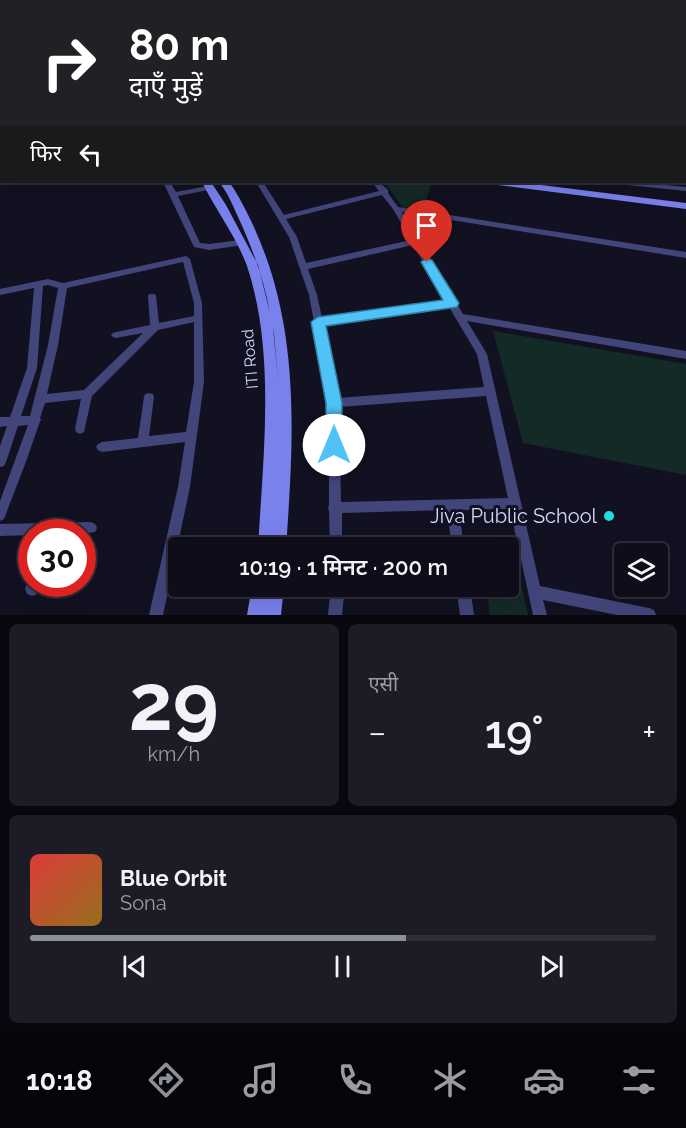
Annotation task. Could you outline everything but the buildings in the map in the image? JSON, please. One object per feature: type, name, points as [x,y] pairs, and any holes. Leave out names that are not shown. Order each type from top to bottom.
[{"type":"street","points":[[168,183],[197,245],[209,247],[240,243]]},
{"type":"street","name":"ITI Road","points":[[229,183],[258,242],[272,292],[285,372],[285,464],[279,537]]},
{"type":"street","points":[[261,183],[293,237],[318,322],[334,403],[335,537]]},
{"type":"street","points":[[377,183],[396,209],[482,354],[540,615]]},
{"type":"street","points":[[506,183],[686,206]]},
{"type":"street","points":[[641,183],[686,189]]},
{"type":"street","points":[[174,195],[208,184]]},
{"type":"street","name":"ITI Road","points":[[208,184],[252,265],[266,321],[273,404],[267,537]]},
{"type":"street","points":[[282,218],[385,192]]},
{"type":"street","points":[[396,209],[686,255]]},
{"type":"street","points":[[303,267],[415,242]]},
{"type":"street","points":[[0,292],[48,282],[63,286],[186,259],[198,303],[199,382],[184,487],[156,615]]},
{"type":"street","points":[[0,462],[32,368],[39,283]]},
{"type":"street","points":[[0,515],[19,471],[42,399],[63,286]]},
{"type":"street","points":[[152,296],[155,327]]},
{"type":"street","points":[[318,322],[452,303]]},
{"type":"street","points":[[461,317],[686,355]]},
{"type":"street","points":[[116,335],[198,318]]},
{"type":"street","points":[[80,429],[87,394],[155,327]]},
{"type":"street","points":[[334,403],[491,392]]},
{"type":"street","points":[[42,399],[87,394]]},
{"type":"street","points":[[143,442],[149,397]]},
{"type":"street","points":[[0,422],[36,420]]},
{"type":"street","points":[[102,447],[192,436]]},
{"type":"street","points":[[334,508],[514,503]]},
{"type":"street","points":[[452,504],[456,537]]},
{"type":"street","points":[[0,530],[18,530]]},
{"type":"street","points":[[534,591],[649,615]]},
{"type":"street","points":[[256,615],[259,597]]},
{"type":"street","points":[[272,615],[274,597]]},
{"type":"street","points":[[335,615],[337,597]]},
{"type":"street","points":[[464,597],[466,615]]},
{"type":"green space","points":[[385,183],[431,183],[424,212],[404,209]]},
{"type":"green space","points":[[493,331],[686,364],[686,475],[523,443]]},
{"type":"green space","points":[[519,574],[528,615],[490,615],[487,597],[519,597]]},
{"type":"place","name":"Jiva Public School","points":[[609,516]]},
{"type":"route","points":[[334,445],[334,403],[318,322],[452,303],[427,262]]}]
